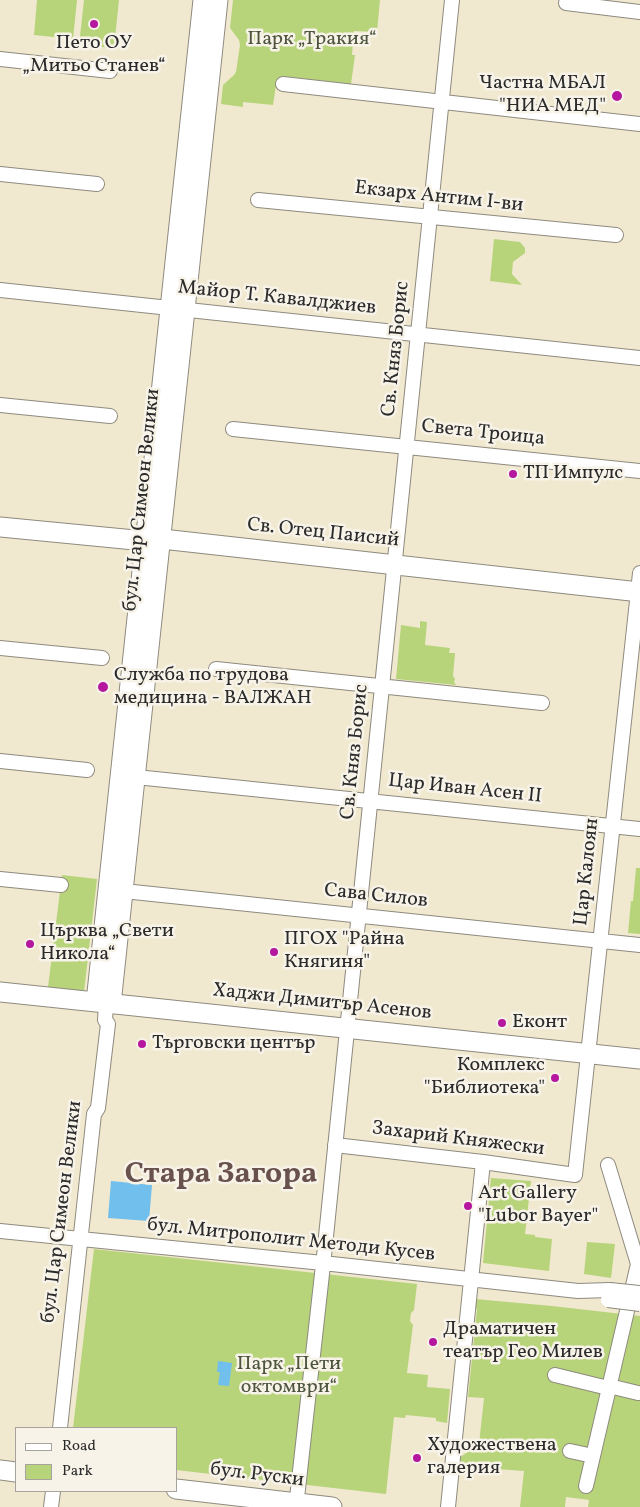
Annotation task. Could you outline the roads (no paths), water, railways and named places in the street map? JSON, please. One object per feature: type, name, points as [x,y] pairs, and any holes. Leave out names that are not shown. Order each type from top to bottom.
[{"type":"street","name":"бул. Цар Симеон Велики","points":[[60,1427],[94,1114],[98,1108],[108,1024],[105,1020],[104,1003],[177,309],[203,0]]},
{"type":"street","name":"бул. Цар Симеон Велики","points":[[177,309],[218,0]]},
{"type":"street","name":"Св. Княз Борис","points":[[297,1505],[452,0]]},
{"type":"street","points":[[566,3],[640,12]]},
{"type":"street","points":[[0,60],[110,71]]},
{"type":"street","points":[[283,84],[640,124]]},
{"type":"street","points":[[0,174],[97,184]]},
{"type":"street","name":"Екзарх Антим I-ви","points":[[258,200],[616,235]]},
{"type":"street","name":"Майор Т. Кавалджиев","points":[[0,290],[640,358]]},
{"type":"street","points":[[0,405],[110,416]]},
{"type":"street","name":"Света Троица","points":[[233,429],[640,471]]},
{"type":"street","name":"Св. Отец Паисий","points":[[0,527],[153,540],[639,592]]},
{"type":"street","name":"бул. Цар Симеон Велики","points":[[116,890],[136,777],[153,540]]},
{"type":"street","name":"Цар Калоян","points":[[575,1175],[640,573]]},
{"type":"street","points":[[0,648],[102,658]]},
{"type":"street","points":[[216,669],[542,703]]},
{"type":"street","points":[[0,761],[88,770]]},
{"type":"street","name":"Цар Иван Асен II","points":[[136,777],[640,829]]},
{"type":"street","points":[[0,879],[61,885]]},
{"type":"street","name":"Сава Силов","points":[[116,890],[640,945]]},
{"type":"street","name":"Хаджи Димитър Асенов","points":[[0,992],[640,1059]]},
{"type":"street","name":"Захарий Княжески","points":[[335,1145],[575,1175]]},
{"type":"street","points":[[448,1507],[483,1162]]},
{"type":"street","points":[[586,1486],[639,1264],[608,1165]]},
{"type":"street","name":"бул. Митрополит Методи Кусев","points":[[0,1231],[323,1263],[578,1292],[609,1295],[640,1293]]},
{"type":"street","name":"бул. Митрополит Методи Кусев","points":[[609,1295],[640,1304]]},
{"type":"street","points":[[554,1375],[638,1393]]},
{"type":"street","points":[[570,1451],[593,1456]]},
{"type":"street","points":[[0,1470],[15,1472]]},
{"type":"street","name":"бул. Руски","points":[[178,1489],[297,1505],[332,1507]]},
{"type":"street","points":[[52,1507],[53,1492]]},
{"type":"water","points":[[111,1181],[152,1185],[149,1221],[108,1218]]},
{"type":"water","points":[[218,1361],[232,1363],[229,1386],[218,1385],[220,1372],[217,1372]]},
{"type":"place","name":"Пето ОУ „Митьо Станев“","points":[[94,24]]},
{"type":"place","name":"Частна МБАЛ \"НИА МЕД\"","points":[[617,96]]},
{"type":"place","name":"ТП Импулс","points":[[513,474]]},
{"type":"place","name":"Служба по трудова медицина - ВАЛЖАН","points":[[103,687]]},
{"type":"place","name":"Църква „Свети Никола“","points":[[30,944]]},
{"type":"place","name":"ПГОХ \"Райна Княгиня\"","points":[[274,952]]},
{"type":"place","name":"Еконт","points":[[502,1023]]},
{"type":"place","name":"Търговски център","points":[[142,1044]]},
{"type":"place","name":"Комплекс \"Библиотека\"","points":[[555,1078]]},
{"type":"place","name":"Art Gallery \"Lubor Bayer\"","points":[[468,1206]]},
{"type":"place","name":"Драматичен театър Гео Милев","points":[[433,1342]]},
{"type":"place","name":"Художествена галерия","points":[[417,1458]]},
{"type":"district","name":"Стара Загора","points":[[221,1176]]},
{"type":"park label","name":"Парк „Тракия“","points":[[312,40]]},
{"type":"park label","name":"Парк „Пети октомври“","points":[[289,1376]]}]
